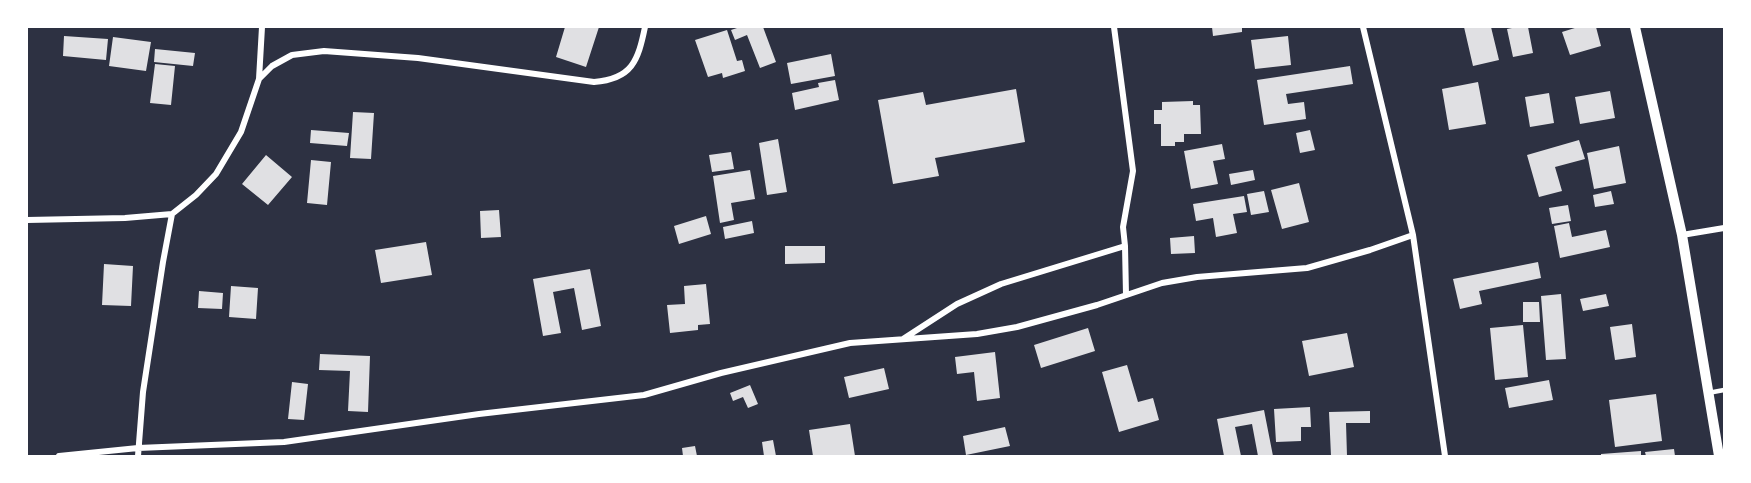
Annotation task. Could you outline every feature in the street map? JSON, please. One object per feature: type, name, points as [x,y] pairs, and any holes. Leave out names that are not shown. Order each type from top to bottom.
[{"type":"street","points":[[27,220],[125,218],[172,214],[196,195],[216,174],[241,132],[259,80],[262,27]]},
{"type":"street","points":[[259,80],[272,66],[292,55],[324,51],[418,57],[594,82],[606,81],[630,70],[640,49],[645,27]]},
{"type":"street","points":[[1114,27],[1133,171],[1123,227],[1126,294]]},
{"type":"street","points":[[1363,27],[1413,235],[1446,456]]},
{"type":"street","points":[[1635,27],[1682,235],[1719,456]]},
{"type":"street","points":[[138,456],[143,392],[172,214]]},
{"type":"street","points":[[1682,235],[1724,228]]},
{"type":"street","points":[[59,456],[138,448],[284,442],[479,414],[644,395],[721,373],[850,342],[977,334],[1017,327],[1097,305],[1162,283],[1197,277],[1307,268],[1413,235]]},
{"type":"street","points":[[903,340],[957,304],[1001,284],[1125,246]]},
{"type":"lane","points":[[1708,393],[1724,390]]},
{"type":"building","points":[[565,27],[599,27],[586,67],[556,57]]},
{"type":"building","points":[[740,27],[763,27],[776,62],[760,68],[747,35],[735,40],[731,30]]},
{"type":"building","points":[[1212,27],[1242,27],[1242,32],[1213,36]]},
{"type":"building","points":[[1464,27],[1491,27],[1499,60],[1473,66]]},
{"type":"building","points":[[1528,27],[1533,53],[1513,57],[1507,29]]},
{"type":"building","points":[[1578,27],[1596,27],[1601,46],[1570,55],[1562,32]]},
{"type":"building","points":[[727,30],[737,61],[742,60],[745,71],[723,78],[722,73],[708,77],[695,40]]},
{"type":"building","points":[[64,36],[108,39],[106,60],[63,56]]},
{"type":"building","points":[[1288,36],[1291,65],[1255,69],[1251,40]]},
{"type":"building","points":[[113,37],[151,42],[146,71],[109,66]]},
{"type":"building","points":[[155,49],[195,53],[193,66],[154,62]]},
{"type":"building","points":[[831,54],[835,76],[791,84],[787,63]]},
{"type":"building","points":[[155,64],[175,66],[171,105],[150,103]]},
{"type":"building","points":[[1350,66],[1353,84],[1286,94],[1288,104],[1304,102],[1306,119],[1264,125],[1257,80]]},
{"type":"building","points":[[835,80],[839,100],[795,110],[792,93],[819,87],[818,83]]},
{"type":"building","points":[[1478,82],[1486,124],[1449,130],[1442,89]]},
{"type":"building","points":[[1016,89],[1025,142],[935,158],[939,176],[893,184],[878,100],[923,92],[926,105]]},
{"type":"building","points":[[1610,91],[1615,118],[1580,124],[1575,97]]},
{"type":"building","points":[[1549,93],[1554,123],[1530,127],[1525,97]]},
{"type":"building","points":[[1193,101],[1193,105],[1200,105],[1201,134],[1184,134],[1184,142],[1175,142],[1175,146],[1161,146],[1161,124],[1154,124],[1154,110],[1162,110],[1162,102]]},
{"type":"building","points":[[353,112],[374,113],[371,159],[350,158]]},
{"type":"building","points":[[311,130],[349,133],[347,146],[310,143]]},
{"type":"building","points":[[1310,130],[1315,150],[1300,153],[1296,133]]},
{"type":"building","points":[[778,139],[787,192],[767,195],[759,143]]},
{"type":"building","points":[[1579,140],[1585,159],[1555,167],[1562,191],[1539,197],[1527,155]]},
{"type":"building","points":[[1222,144],[1225,159],[1213,161],[1218,184],[1191,189],[1184,151]]},
{"type":"building","points":[[1619,146],[1626,183],[1594,189],[1587,153]]},
{"type":"building","points":[[731,152],[734,169],[712,172],[709,155]]},
{"type":"building","points":[[266,155],[292,177],[268,205],[242,184]]},
{"type":"building","points":[[311,160],[331,162],[327,205],[307,203]]},
{"type":"building","points":[[750,170],[755,199],[731,203],[734,220],[720,223],[713,176]]},
{"type":"building","points":[[1253,170],[1255,180],[1231,185],[1229,174]]},
{"type":"building","points":[[1299,183],[1309,222],[1282,229],[1271,190]]},
{"type":"building","points":[[1264,191],[1269,212],[1251,215],[1247,194]]},
{"type":"building","points":[[1611,191],[1614,204],[1595,207],[1593,195]]},
{"type":"building","points":[[1244,196],[1247,212],[1233,214],[1237,233],[1216,237],[1213,218],[1196,221],[1193,204]]},
{"type":"building","points":[[1568,205],[1571,221],[1552,224],[1549,208]]},
{"type":"building","points":[[499,210],[501,237],[481,238],[480,211]]},
{"type":"building","points":[[706,216],[711,234],[679,244],[674,226]]},
{"type":"building","points":[[752,221],[754,233],[725,239],[723,227]]},
{"type":"building","points":[[1569,223],[1572,237],[1606,230],[1610,247],[1560,258],[1554,226]]},
{"type":"building","points":[[1194,236],[1195,253],[1171,254],[1170,238]]},
{"type":"building","points":[[426,242],[432,275],[381,283],[375,250]]},
{"type":"building","points":[[785,246],[825,246],[825,263],[785,264]]},
{"type":"building","points":[[1538,262],[1541,278],[1479,291],[1482,304],[1460,309],[1453,279]]},
{"type":"building","points":[[104,264],[133,266],[131,306],[102,305]]},
{"type":"building","points":[[590,269],[601,326],[582,330],[574,288],[553,292],[561,333],[543,336],[533,279]]},
{"type":"building","points":[[706,284],[710,324],[698,325],[698,330],[670,333],[667,305],[685,304],[684,286]]},
{"type":"building","points":[[231,286],[258,288],[256,319],[229,317]]},
{"type":"building","points":[[199,291],[223,293],[222,309],[198,308]]},
{"type":"building","points":[[1561,294],[1566,359],[1546,360],[1541,296]]},
{"type":"building","points":[[1606,294],[1609,306],[1583,311],[1580,299]]},
{"type":"building","points":[[1523,302],[1539,302],[1540,322],[1523,322]]},
{"type":"building","points":[[1632,324],[1636,357],[1615,360],[1610,327]]},
{"type":"building","points":[[1523,325],[1528,377],[1495,380],[1490,328]]},
{"type":"building","points":[[1088,328],[1095,351],[1041,368],[1034,345]]},
{"type":"building","points":[[1347,333],[1354,367],[1309,376],[1302,341]]},
{"type":"building","points":[[995,352],[1000,398],[977,401],[974,372],[957,374],[955,357]]},
{"type":"building","points":[[320,354],[370,356],[368,412],[348,411],[350,371],[319,370]]},
{"type":"building","points":[[1127,365],[1138,402],[1153,398],[1159,420],[1119,432],[1102,372]]},
{"type":"building","points":[[884,368],[889,389],[849,398],[844,377]]},
{"type":"building","points":[[1549,380],[1553,400],[1509,408],[1505,388]]},
{"type":"building","points":[[292,382],[308,384],[304,420],[288,419]]},
{"type":"building","points":[[750,385],[758,404],[748,408],[743,397],[733,401],[730,393]]},
{"type":"building","points":[[1656,394],[1662,441],[1615,447],[1609,400]]},
{"type":"building","points":[[1310,407],[1311,427],[1301,427],[1301,441],[1276,442],[1274,409]]},
{"type":"building","points":[[1264,410],[1273,456],[1258,456],[1252,424],[1235,427],[1241,456],[1224,456],[1217,419]]},
{"type":"building","points":[[1370,411],[1370,423],[1346,423],[1347,456],[1331,456],[1329,412]]},
{"type":"building","points":[[850,424],[855,456],[813,456],[809,430]]},
{"type":"building","points":[[1005,427],[1010,446],[966,455],[963,436]]},
{"type":"building","points":[[773,440],[776,456],[764,456],[762,442]]},
{"type":"building","points":[[695,446],[697,456],[683,456],[682,448]]},
{"type":"building","points":[[1674,449],[1675,456],[1646,456],[1645,452]]},
{"type":"building","points":[[1641,451],[1641,456],[1601,456],[1601,454]]}]
